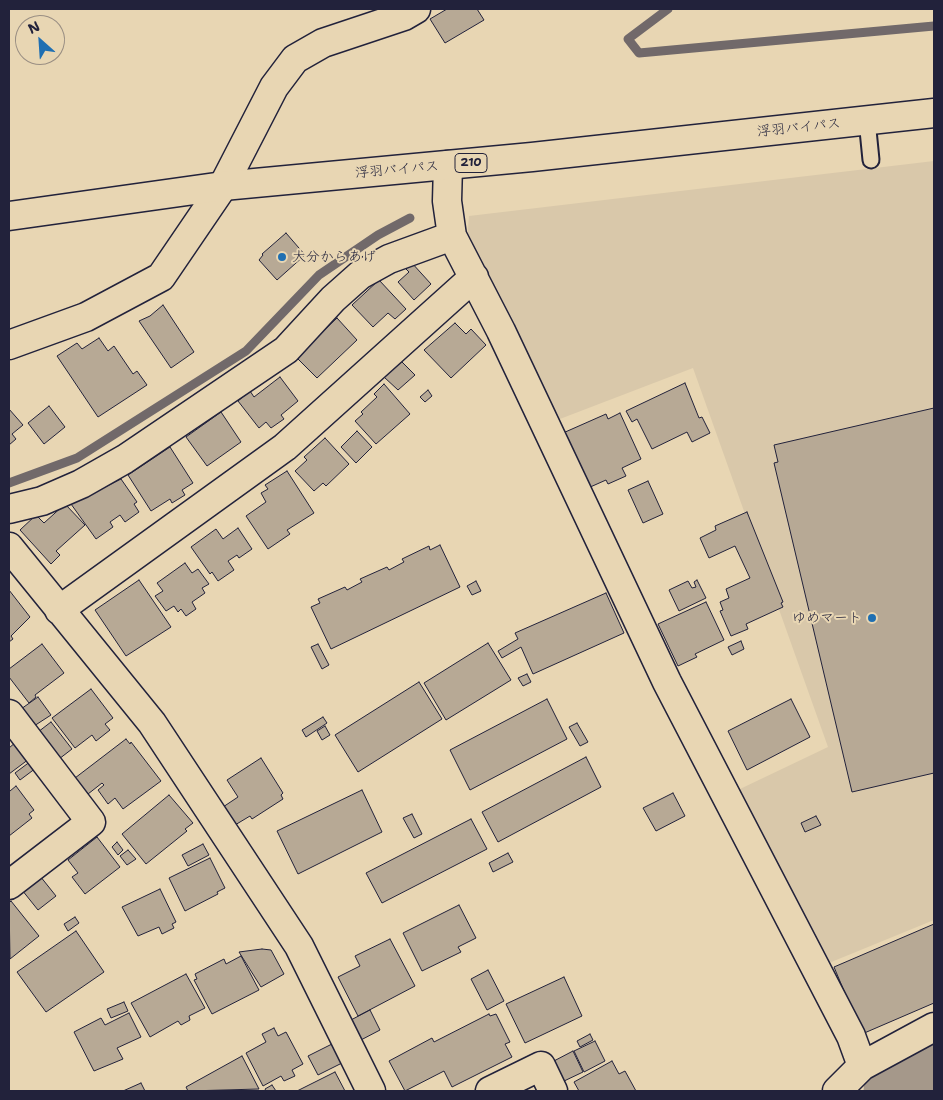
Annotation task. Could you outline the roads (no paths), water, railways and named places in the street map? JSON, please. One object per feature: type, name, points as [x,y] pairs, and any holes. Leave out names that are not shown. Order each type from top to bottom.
[{"type":"main road","points":[[9,345],[86,317],[161,277],[223,186],[274,87],[295,59],[323,43],[404,16],[416,9]]},
{"type":"main road","name":"浮羽バイパス","points":[[9,216],[223,186],[448,165],[934,113]]},
{"type":"main road","points":[[448,165],[447,201],[452,236],[474,277],[667,682],[851,1036],[862,1066]]},
{"type":"main road","points":[[9,509],[42,500],[81,484],[125,459],[286,350],[333,300],[360,275],[390,259],[452,236]]},
{"type":"main road","points":[[59,610],[285,447],[474,277]]},
{"type":"main road","points":[[9,547],[152,723],[299,946],[371,1091]]},
{"type":"main road","points":[[9,714],[91,822],[9,885]]},
{"type":"main road","points":[[837,1091],[862,1066],[934,1027]]},
{"type":"main road","points":[[490,1091],[541,1066],[553,1091]]},
{"type":"lane","points":[[867,120],[871,160]]},
{"type":"waterway","points":[[668,9],[628,39],[639,53],[934,26]]},
{"type":"waterway","points":[[9,483],[77,458],[246,351],[319,275],[378,235],[410,218]]},
{"type":"waterway","points":[[889,1091],[934,1066]]},
{"type":"place","name":"大分からあげ","points":[[282,257]]},
{"type":"place","name":"ゆめマート","points":[[872,618]]}]
